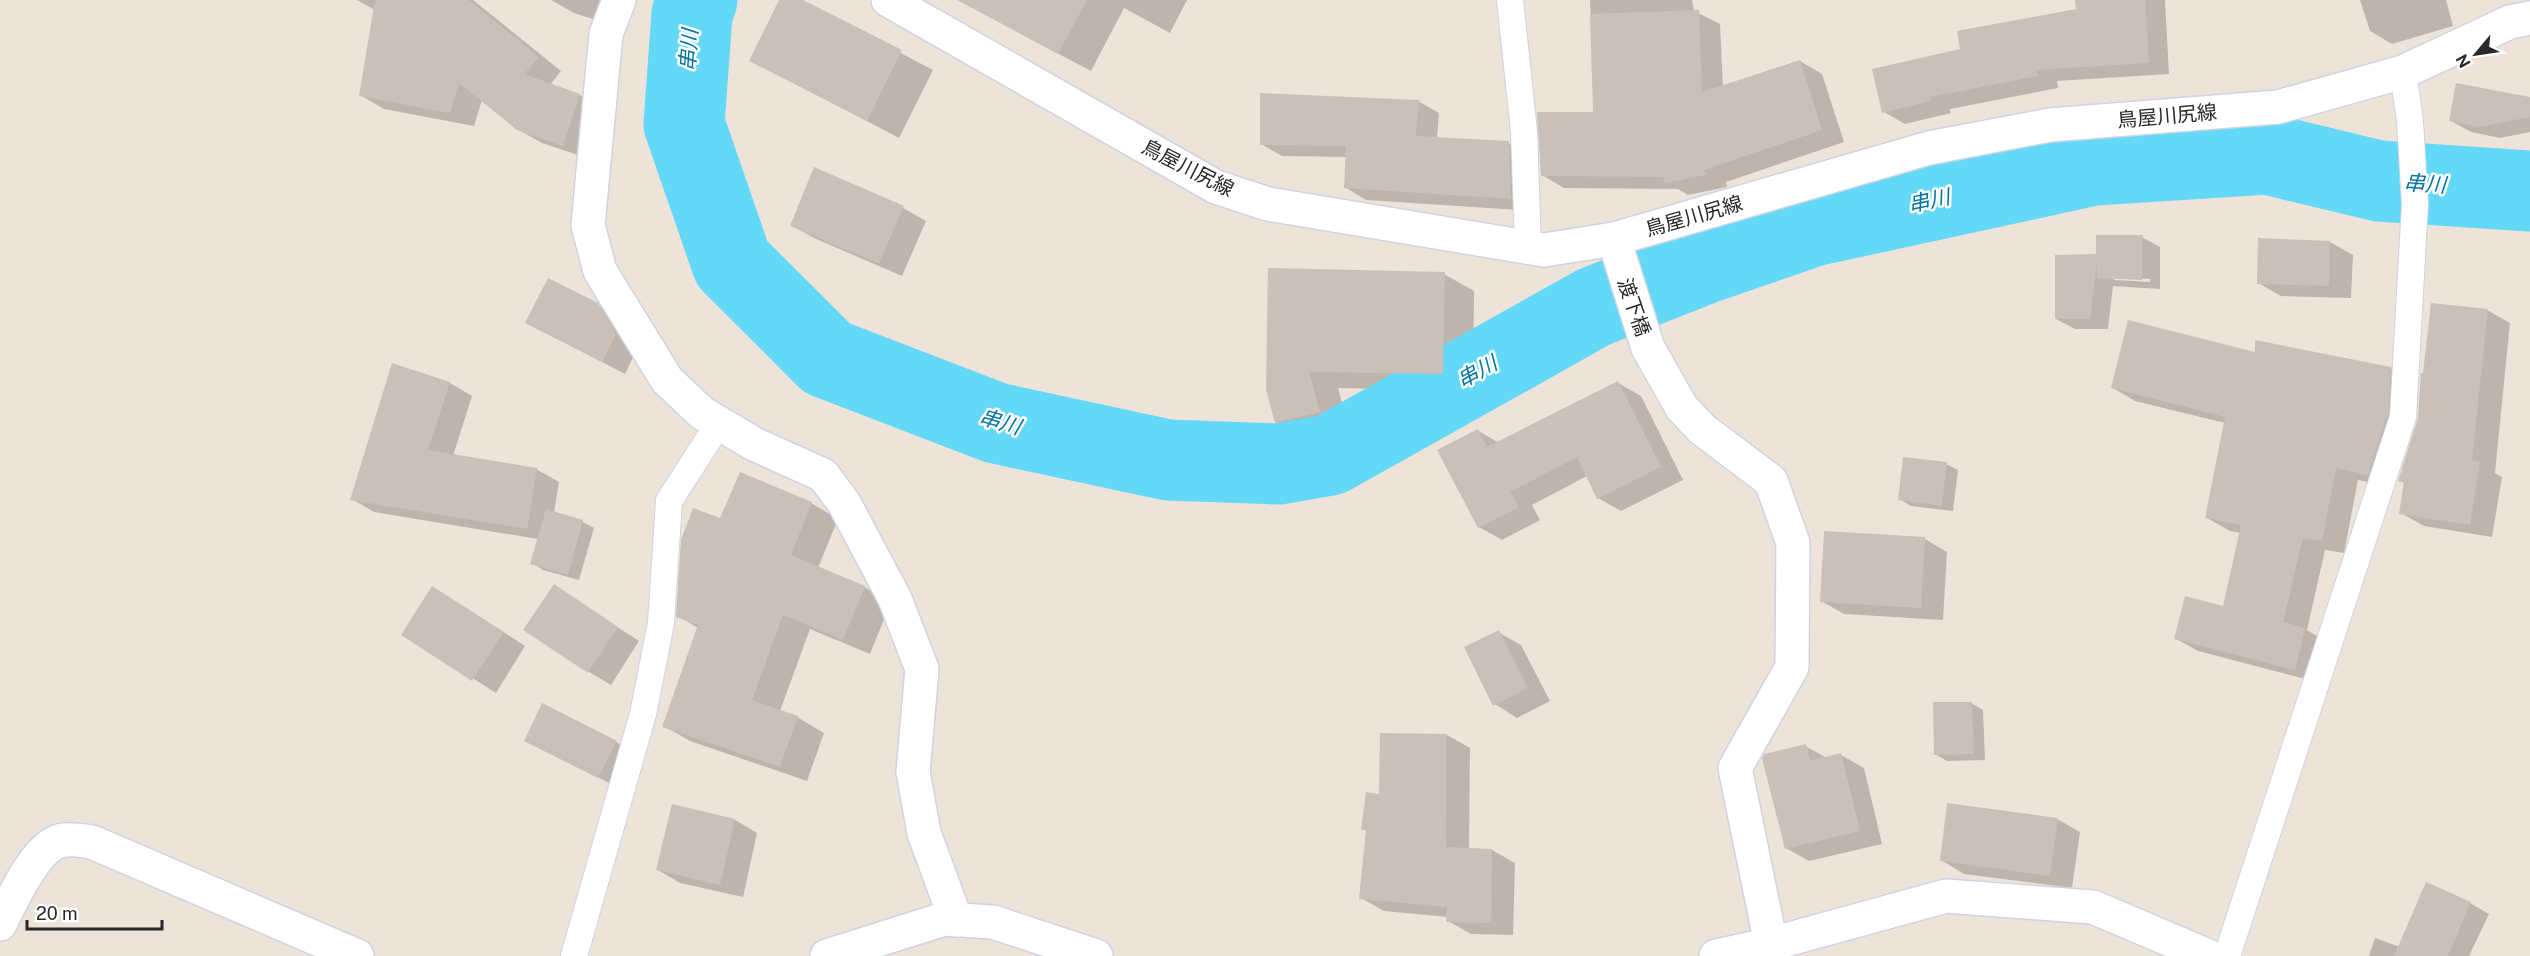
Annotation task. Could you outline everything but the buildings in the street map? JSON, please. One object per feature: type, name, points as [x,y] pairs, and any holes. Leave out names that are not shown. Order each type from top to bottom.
[{"type":"street","points":[[620,0],[606,34],[588,225],[600,271],[667,380],[702,413],[718,423],[754,444],[823,475],[844,503],[895,599],[922,669],[913,772],[924,833],[956,920]]},
{"type":"street","name":"鳥屋川尻線","points":[[888,0],[1216,187],[1268,204],[1544,250],[1617,253],[1929,148],[2050,125],[2278,107],[2403,72],[2510,22],[2530,18]]},
{"type":"street","name":"渡下橋","points":[[1617,253],[1648,348],[1682,408],[1702,429],[1771,481],[1793,543],[1792,667],[1735,768],[1771,944]]},
{"type":"street","points":[[0,924],[30,869],[44,850],[63,840],[82,841],[92,842],[357,956]]},
{"type":"street","points":[[1716,956],[1771,944],[1946,896],[2093,907],[2208,956]]},
{"type":"street","points":[[827,956],[944,919],[993,922],[1096,956]]},
{"type":"lane","points":[[1509,0],[1524,132],[1528,247]]},
{"type":"lane","points":[[2227,956],[2403,417],[2415,204],[2410,121],[2403,72]]},
{"type":"lane","points":[[574,956],[645,702],[661,623],[669,501],[718,423]]},
{"type":"waterway","name":"串川","points":[[697,0],[692,14],[684,124],[732,263],[827,358],[996,423],[1168,460],[1278,464],[1330,455],[1594,307],[1703,264],[1813,226],[2094,165],[2267,154],[2379,181],[2530,191]]}]
